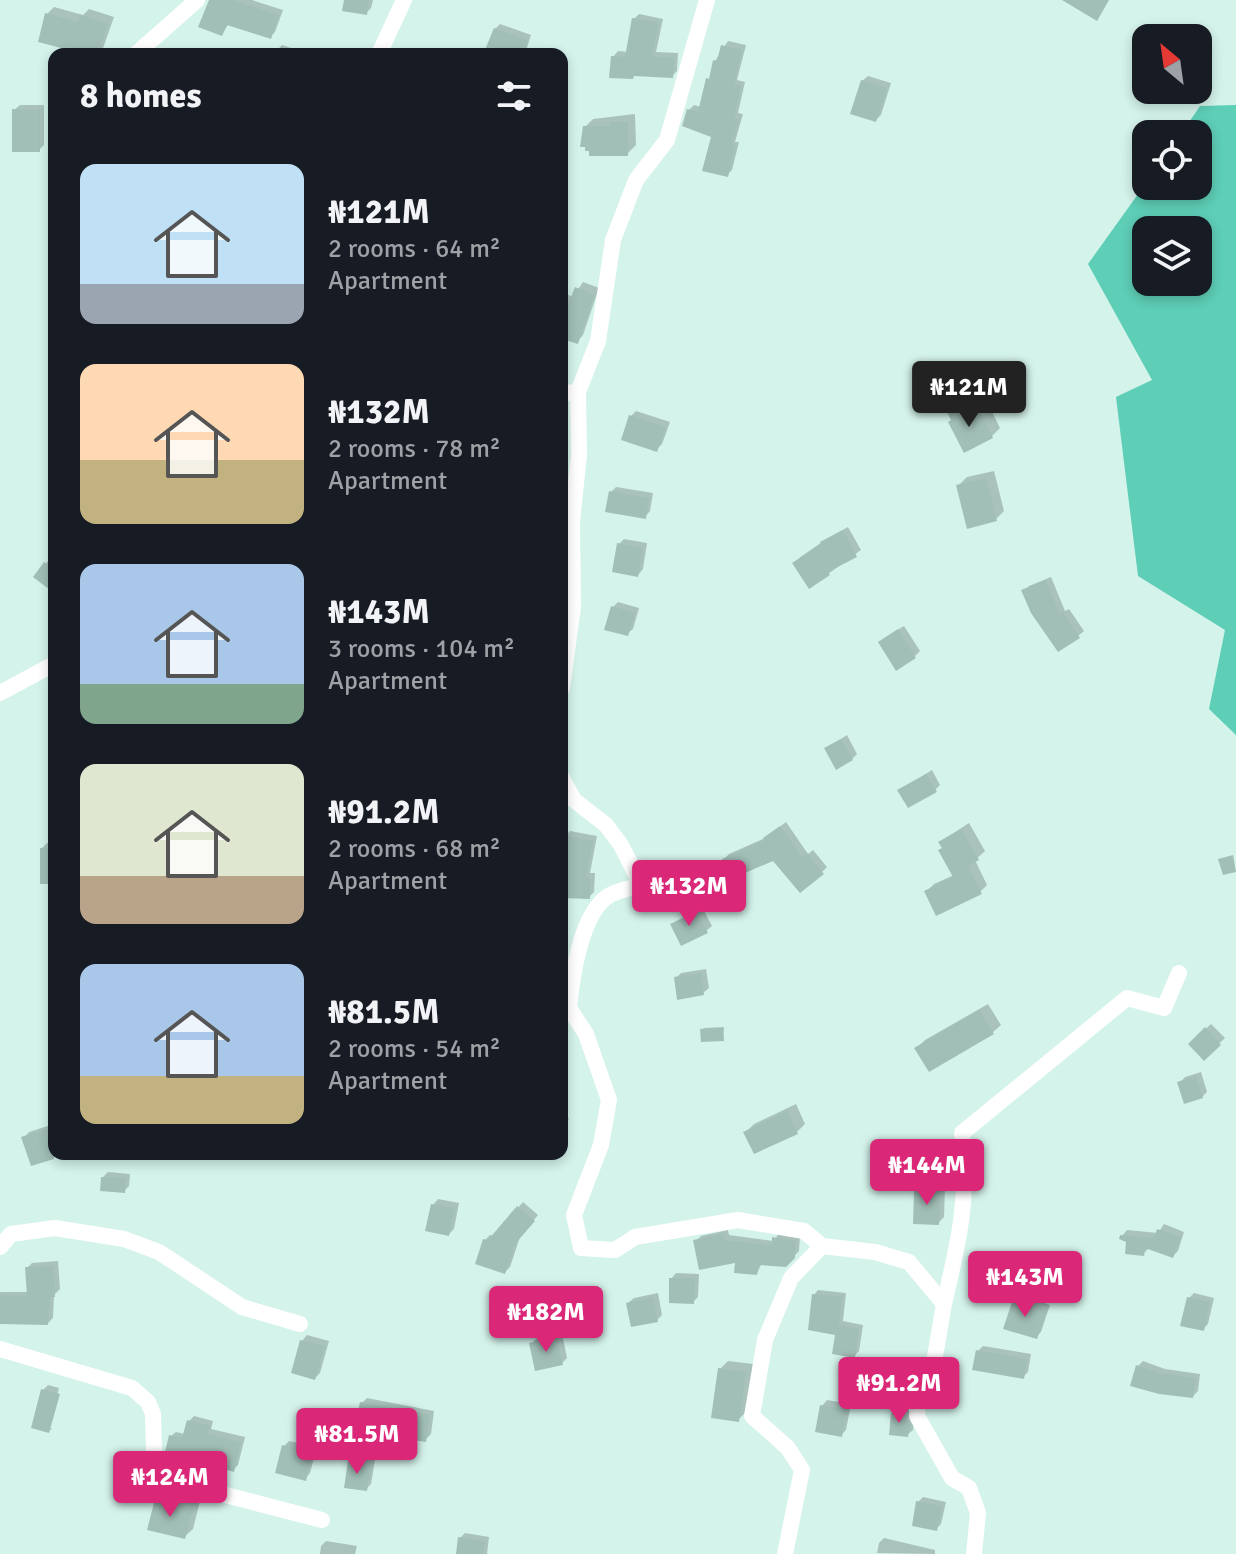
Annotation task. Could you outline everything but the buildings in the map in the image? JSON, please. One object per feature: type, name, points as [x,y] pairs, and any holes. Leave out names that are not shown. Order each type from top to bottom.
[{"type":"street","points":[[143,48],[197,0]]},
{"type":"street","points":[[382,48],[404,0]]},
{"type":"street","points":[[568,644],[573,607],[572,522],[579,455],[570,393],[598,341],[613,240],[636,180],[667,140],[707,0]]},
{"type":"street","points":[[0,693],[48,667]]},
{"type":"street","points":[[568,789],[574,800],[606,825],[621,845],[641,885],[608,896],[592,915],[573,968],[568,999]]},
{"type":"street","points":[[974,1554],[978,1513],[969,1488],[952,1478],[917,1416],[917,1384],[933,1368],[962,1230],[967,1175],[962,1133],[1127,998],[1164,1008],[1179,973]]},
{"type":"street","points":[[568,1013],[586,1034],[609,1100],[601,1145],[574,1215],[581,1248],[615,1250],[635,1237],[738,1220],[804,1231],[822,1246],[875,1252],[909,1262],[944,1304]]},
{"type":"street","points":[[0,1247],[11,1234],[55,1228],[124,1239],[159,1252],[242,1307],[300,1324]]},
{"type":"street","points":[[785,1554],[802,1470],[788,1448],[752,1416],[765,1340],[791,1278],[822,1246]]},
{"type":"street","points":[[0,1349],[132,1388],[148,1402],[153,1414],[154,1451],[160,1478],[322,1520]]},
{"type":"green space","points":[[1236,105],[1236,735],[1209,709],[1225,630],[1138,576],[1116,397],[1152,380],[1088,264],[1134,200],[1212,200],[1212,120],[1190,120],[1200,106]]}]
